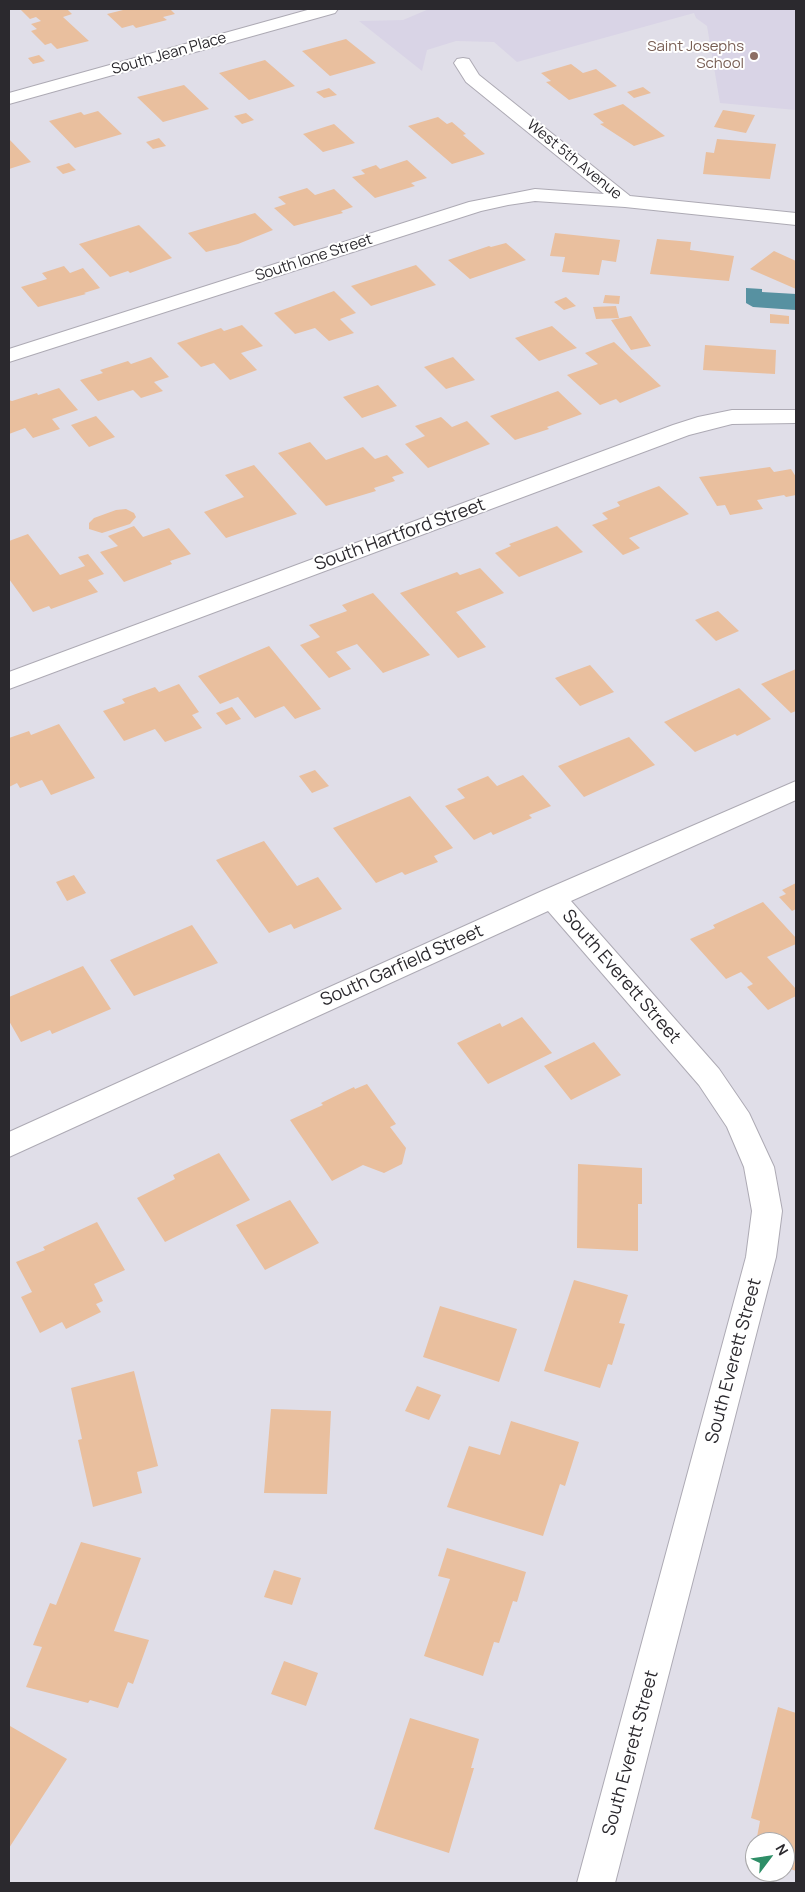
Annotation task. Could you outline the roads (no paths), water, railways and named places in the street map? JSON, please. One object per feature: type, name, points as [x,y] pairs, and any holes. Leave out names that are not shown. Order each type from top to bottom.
[{"type":"street","name":"South Jean Place","points":[[9,99],[329,9]]},
{"type":"street","name":"West 5th Avenue","points":[[463,63],[472,78],[625,201],[796,219]]},
{"type":"street","name":"South Ione Street","points":[[9,356],[476,206],[535,195],[625,201]]},
{"type":"street","name":"South Hartford Street","points":[[9,681],[681,430],[706,422],[732,417],[796,417]]},
{"type":"street","name":"South Garfield Street","points":[[9,1145],[552,898],[796,790]]},
{"type":"street","name":"South Everett Street","points":[[552,898],[709,1077],[739,1121],[758,1167],[767,1211],[761,1257],[596,1883]]},
{"type":"water","points":[[746,288],[762,289],[762,292],[796,294],[796,310],[753,307],[746,303]]},
{"type":"place","name":"Saint Josephs School","points":[[754,56]]}]
